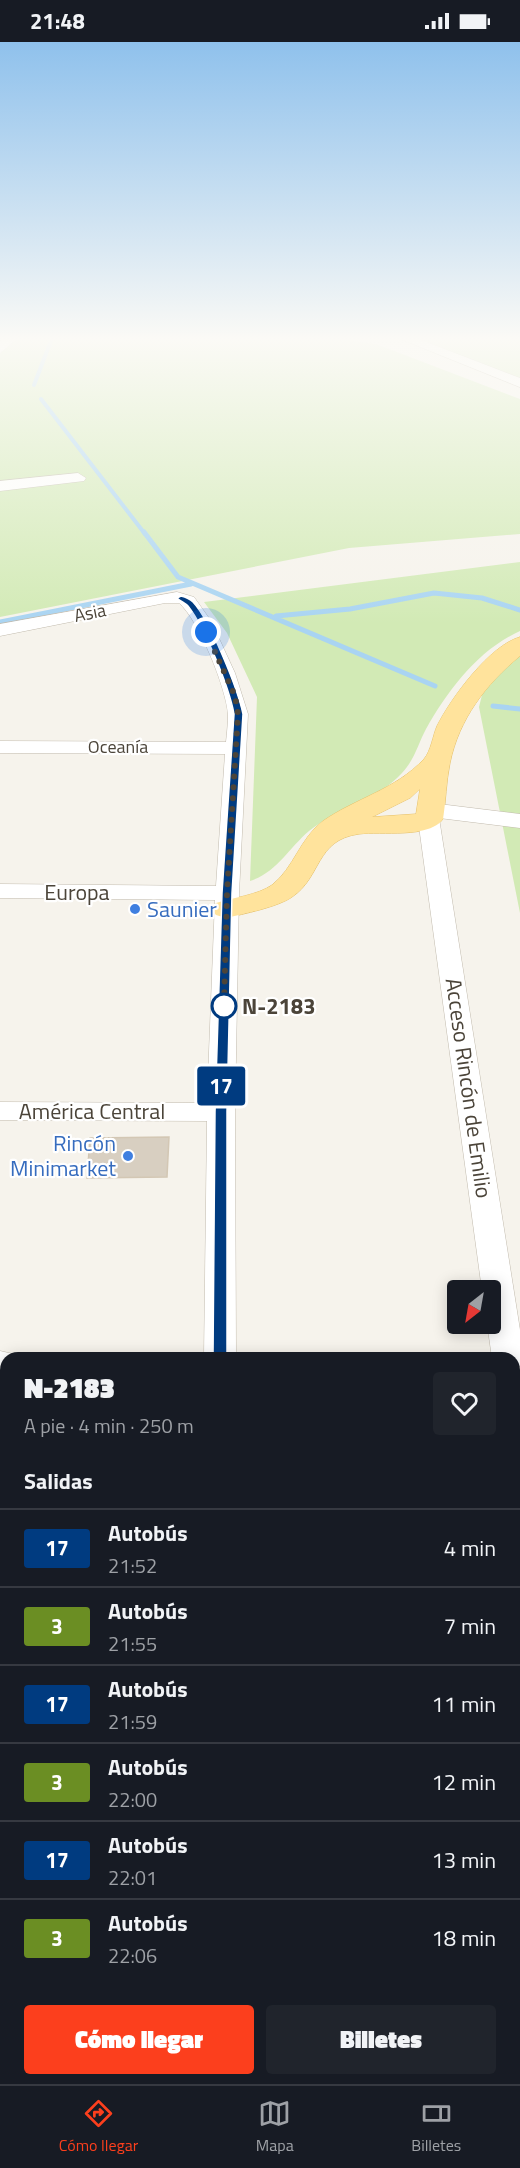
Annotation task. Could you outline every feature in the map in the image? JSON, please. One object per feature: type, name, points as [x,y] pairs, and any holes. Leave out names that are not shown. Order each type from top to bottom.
[{"type":"main road","name":"Acceso Rincón de Emilio","points":[[430,815],[438,760],[455,711],[479,681],[520,644]]},
{"type":"main road","points":[[226,901],[281,892],[288,886],[308,853],[341,821],[401,792],[438,760]]},
{"type":"main road","points":[[322,837],[356,826],[408,825],[430,815]]},
{"type":"street","points":[[0,486],[78,478]]},
{"type":"street","name":"Asia","points":[[0,630],[165,598],[181,598],[190,603],[206,632],[235,696],[238,714],[236,748]]},
{"type":"street","name":"Oceanía","points":[[0,747],[236,748]]},
{"type":"street","points":[[220,1352],[221,1112],[226,901],[236,748]]},
{"type":"street","points":[[430,815],[520,821]]},
{"type":"street","name":"Acceso Rincón de Emilio","points":[[430,815],[507,1352]]},
{"type":"street","name":"Europa","points":[[0,891],[226,901]]},
{"type":"street","name":"América Central","points":[[0,1111],[221,1112]]},
{"type":"green space","points":[[0,433],[520,433],[520,534],[349,548],[0,617]]},
{"type":"green space","points":[[520,562],[520,631],[491,649],[454,686],[426,729],[413,757],[402,773],[381,790],[320,823],[309,831],[275,866],[250,881],[257,697],[227,633],[204,602]]},
{"type":"green space","points":[[520,654],[520,913],[479,707],[483,691]]},
{"type":"building","name":"Rincón Minimarket","points":[[169,1137],[167,1177],[87,1178],[90,1138]]},
{"type":"waterway","points":[[67,433],[145,534]]},
{"type":"waterway","points":[[144,532],[178,577],[435,686]]},
{"type":"waterway","points":[[0,622],[191,584]]},
{"type":"waterway","points":[[276,616],[350,609],[434,593],[482,598],[520,610]]},
{"type":"waterway","points":[[493,706],[520,709]]},
{"type":"bus line","name":"17","points":[[181,598],[190,603],[206,632],[235,696],[238,714],[227,893],[221,1112],[220,1352]]},
{"type":"place","name":"Saunier","points":[[135,909]]},
{"type":"place","name":"N-2183","points":[[224,1006]]},
{"type":"place","name":"Rincón Minimarket","points":[[128,1156]]},
{"type":"route","points":[[206,632],[235,696],[238,714],[227,893],[224,1006]]}]
